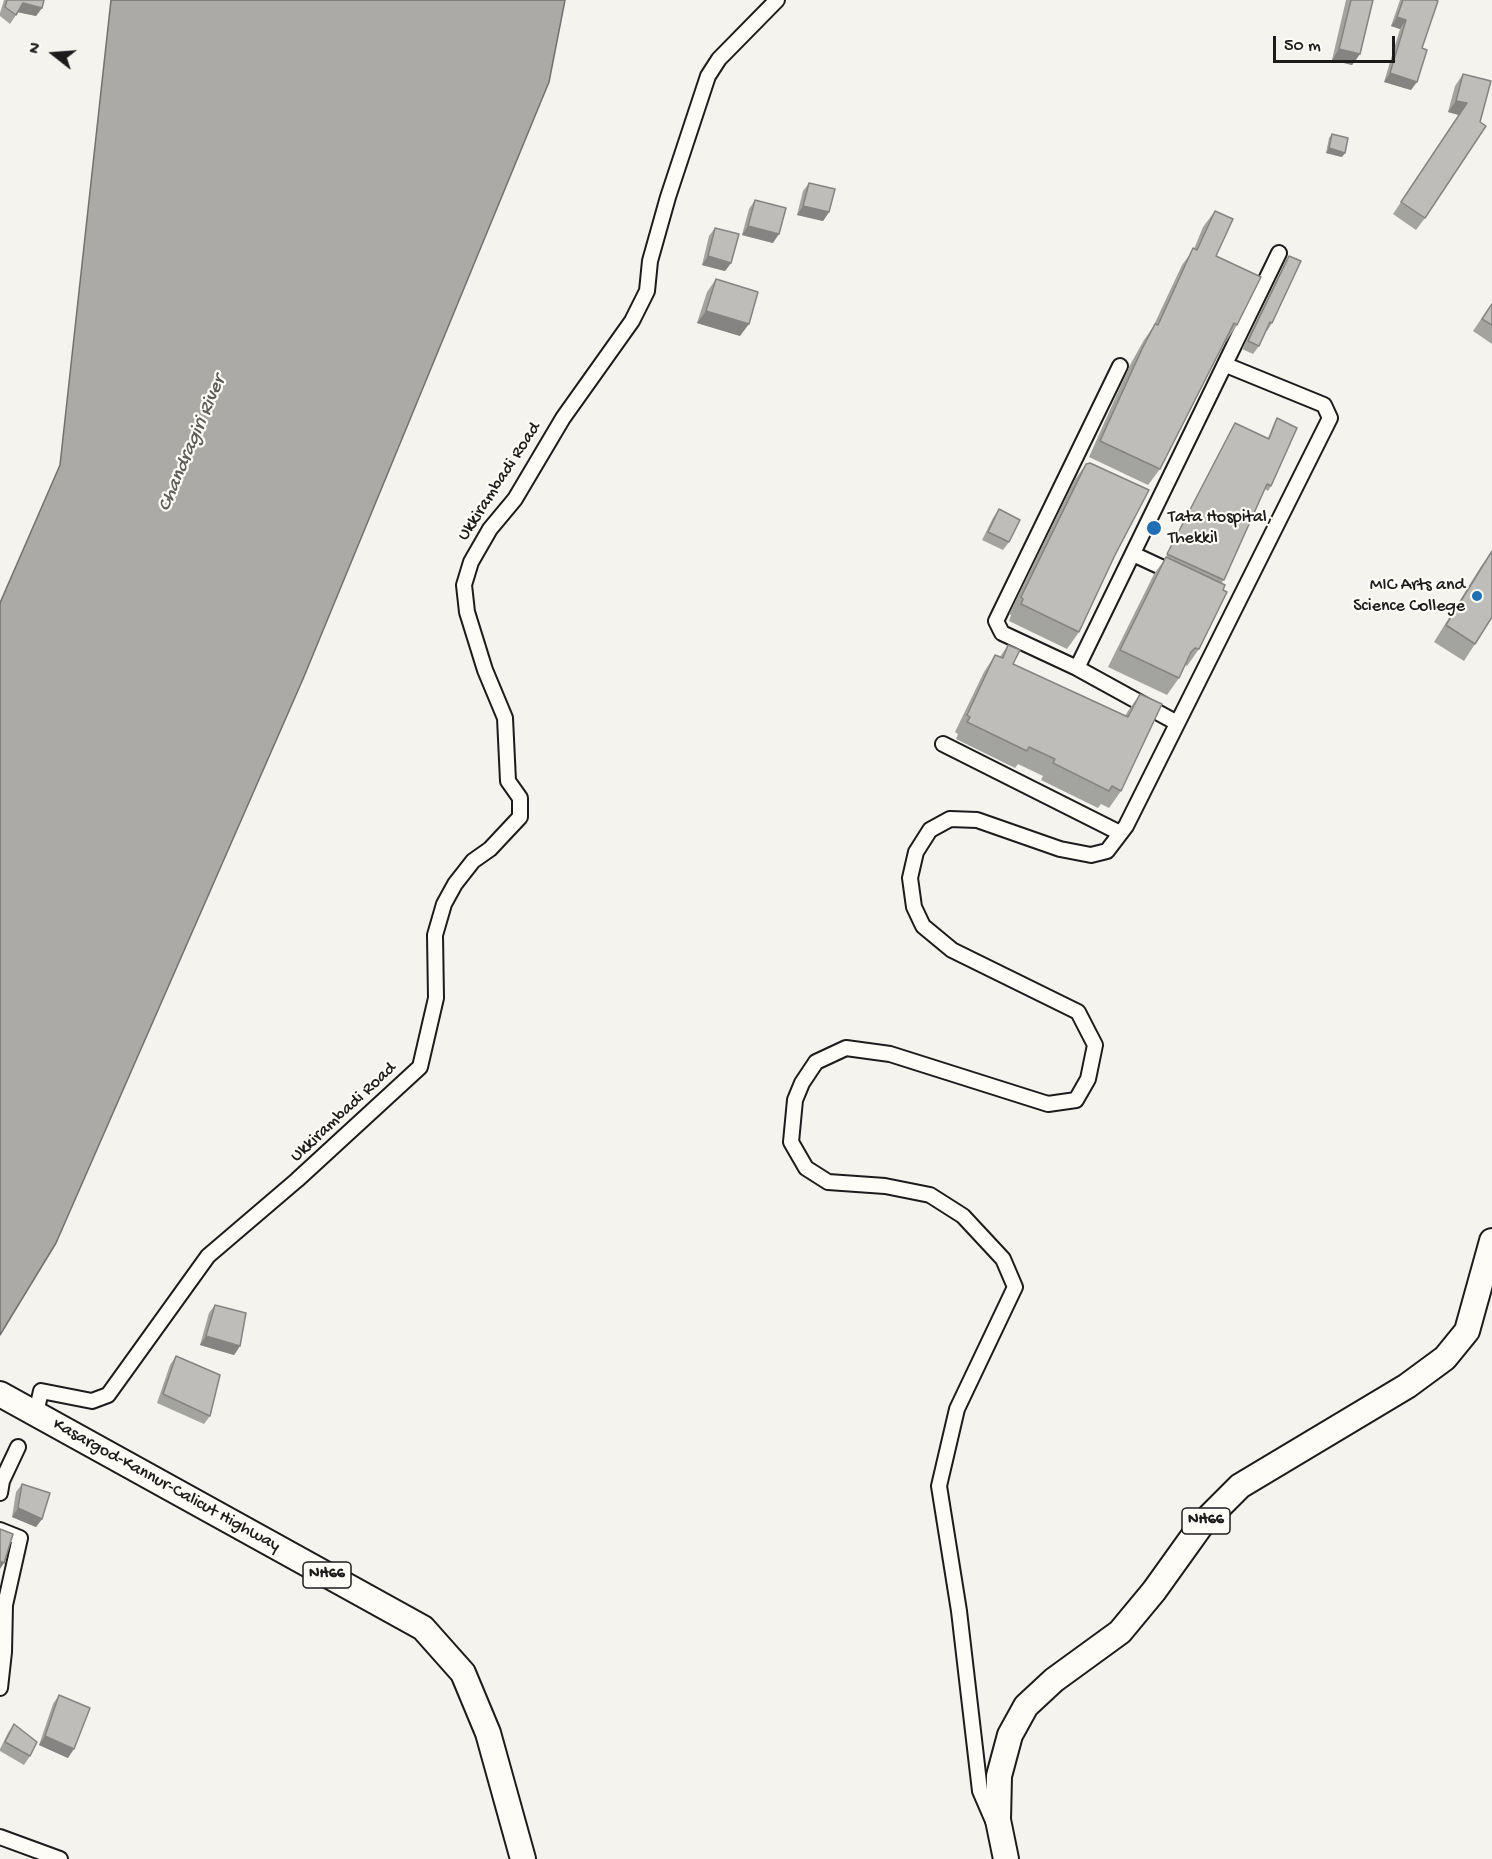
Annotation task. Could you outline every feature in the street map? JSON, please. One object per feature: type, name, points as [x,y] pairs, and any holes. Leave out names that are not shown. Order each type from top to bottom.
[{"type":"highway","name":"NH66","points":[[1004,1851],[998,1820],[999,1776],[1010,1735],[1026,1706],[1054,1680],[1120,1632],[1154,1591],[1202,1524],[1240,1486],[1407,1386],[1445,1358],[1467,1331],[1492,1241]]},
{"type":"highway","name":"Kasargod-Kannur-Calicut Highway","points":[[3,1396],[423,1628],[463,1673],[488,1733],[523,1859]]},
{"type":"street","name":"Ukkirambadi Road","points":[[36,1413],[41,1391],[92,1401],[108,1395],[208,1256],[289,1188],[420,1067],[436,998],[435,935],[444,904],[455,884],[473,861],[490,849],[520,817],[520,798],[508,781],[506,718],[485,670],[467,612],[464,585],[471,562],[490,529],[515,499],[563,418],[632,321],[647,291],[650,261],[663,213],[708,76],[719,58],[777,0]]},
{"type":"street","points":[[1077,668],[1279,253]]},
{"type":"street","points":[[1004,1851],[980,1791],[959,1611],[939,1486],[957,1409],[1015,1287],[1003,1259],[963,1216],[930,1195],[885,1186],[828,1182],[806,1168],[791,1142],[795,1100],[802,1083],[816,1062],[846,1048],[890,1054],[1048,1104],[1076,1100],[1088,1079],[1095,1045],[1078,1012],[952,950],[924,926],[914,907],[910,878],[916,852],[930,830],[950,819],[976,820],[1060,849],[1091,855],[1107,850],[1120,833],[1177,723],[1232,600],[1330,418],[1324,405],[1226,365]]},
{"type":"street","points":[[1120,366],[996,621],[1002,633],[1077,668],[1177,723]]},
{"type":"street","points":[[1133,554],[1185,578]]},
{"type":"street","points":[[943,744],[1120,833]]},
{"type":"street","points":[[0,1493],[2,1481],[18,1447]]},
{"type":"street","points":[[0,1530],[20,1538],[5,1605],[4,1652],[0,1688]]},
{"type":"street","points":[[0,1837],[60,1859]]},
{"type":"water","name":"Chandragiri River","points":[[111,0],[565,0],[549,82],[303,679],[56,1243],[0,1335],[0,603],[60,465]]},
{"type":"building","points":[[7,0],[44,0],[42,8],[23,3],[16,15],[5,7]]},
{"type":"building","points":[[1351,0],[1373,0],[1360,54],[1339,49]]},
{"type":"building","points":[[1403,0],[1438,1],[1422,48],[1427,50],[1417,82],[1390,73],[1406,20],[1397,17]]},
{"type":"building","points":[[1463,74],[1491,81],[1480,122],[1486,126],[1425,218],[1401,202],[1467,103],[1456,101]]},
{"type":"building","points":[[1332,134],[1348,138],[1345,153],[1329,148]]},
{"type":"building","points":[[809,183],[835,189],[829,212],[803,206]]},
{"type":"building","points":[[755,200],[786,208],[779,234],[748,226]]},
{"type":"building","points":[[1215,211],[1233,219],[1216,256],[1261,277],[1237,325],[1234,323],[1160,469],[1100,441],[1142,349],[1155,324],[1158,325],[1193,248],[1197,250]]},
{"type":"building","points":[[715,228],[739,234],[731,263],[708,256]]},
{"type":"building","points":[[1289,256],[1301,261],[1259,346],[1248,341]]},
{"type":"building","points":[[716,279],[758,292],[749,324],[706,311]]},
{"type":"building","points":[[1492,304],[1492,325],[1482,319]]},
{"type":"building","points":[[1277,418],[1297,428],[1271,486],[1267,484],[1224,580],[1167,554],[1235,423],[1269,439]]},
{"type":"building","points":[[1090,463],[1149,490],[1079,632],[1021,604],[1023,599],[1021,597],[1086,464]]},
{"type":"building","points":[[999,509],[1020,520],[1009,542],[988,532]]},
{"type":"building","name":"MIC Arts and Science College","points":[[1492,551],[1492,617],[1475,644],[1446,625]]},
{"type":"building","points":[[1166,557],[1225,585],[1223,590],[1227,592],[1199,649],[1195,648],[1191,652],[1179,678],[1120,650]]},
{"type":"building","points":[[1008,645],[1020,650],[1013,664],[1128,717],[1140,694],[1162,704],[1121,791],[1112,786],[1109,791],[1053,763],[1055,759],[1029,747],[1027,751],[967,722],[970,717],[967,715],[995,655],[1003,658]]},
{"type":"building","points":[[215,1305],[246,1313],[240,1346],[206,1336]]},
{"type":"building","points":[[176,1356],[220,1375],[210,1416],[163,1394]]},
{"type":"building","points":[[22,1484],[50,1493],[42,1519],[18,1508]]},
{"type":"building","points":[[0,1529],[13,1534],[4,1563],[0,1561]]},
{"type":"building","points":[[59,1695],[90,1708],[74,1749],[45,1736]]},
{"type":"building","points":[[14,1724],[37,1742],[30,1756],[5,1742]]},
{"type":"place","name":"Tata Hospital, Thekkil","points":[[1154,528]]},
{"type":"place","name":"MIC Arts and Science College","points":[[1477,596]]}]
